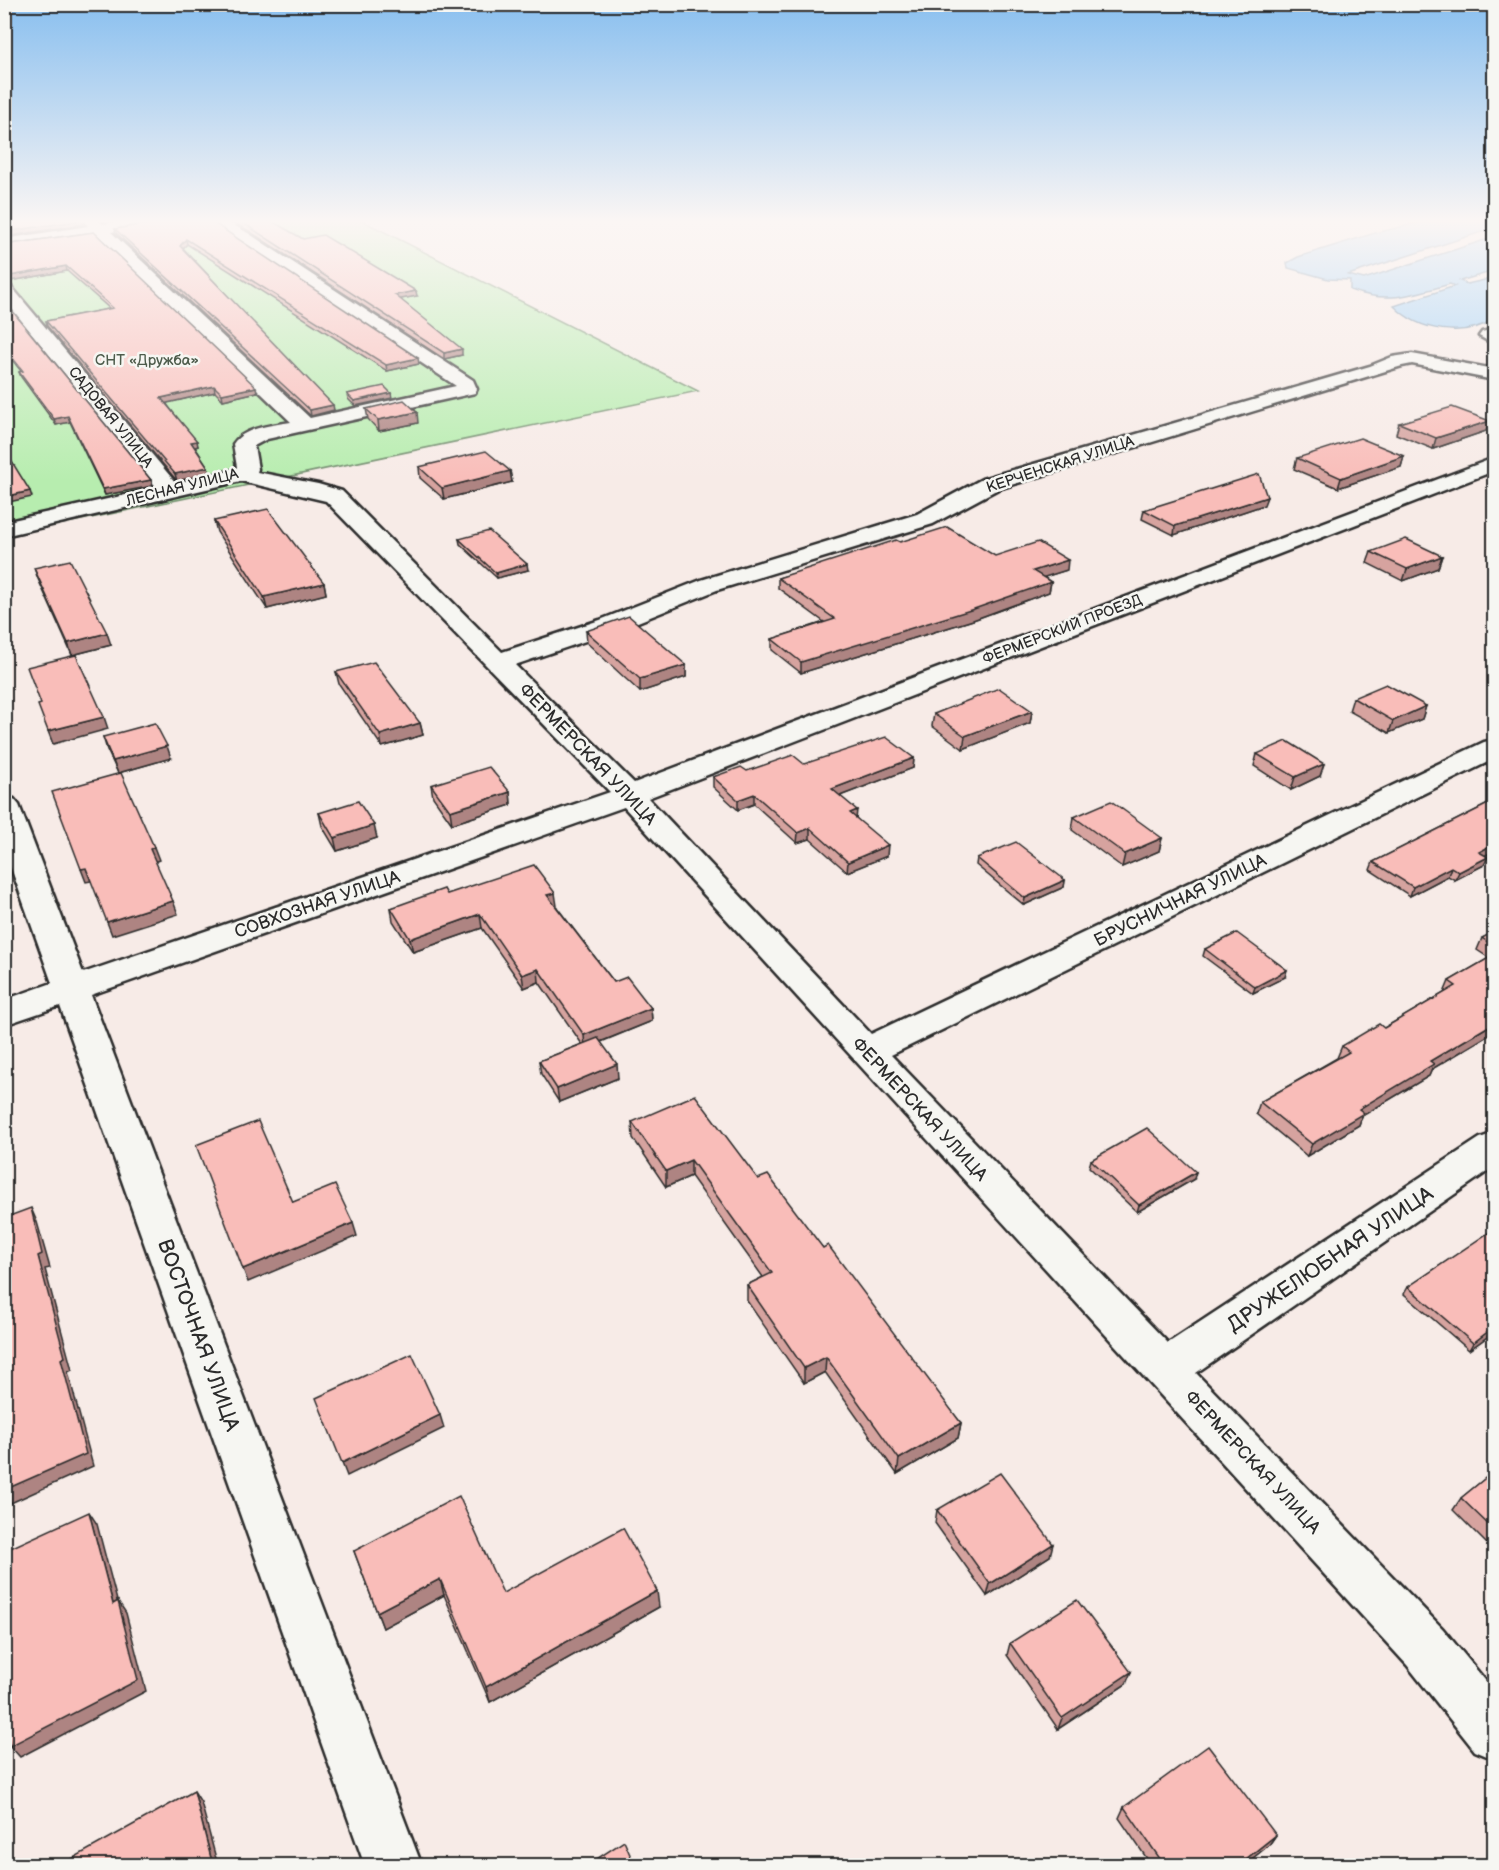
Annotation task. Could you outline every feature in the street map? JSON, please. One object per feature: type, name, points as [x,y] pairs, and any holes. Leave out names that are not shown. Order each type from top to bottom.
[{"type":"street","name":"САДОВАЯ УЛИЦА","points":[[19,306],[171,491]]},
{"type":"street","points":[[181,306],[305,424]]},
{"type":"street","name":"ЛЕСНАЯ УЛИЦА","points":[[4,529],[241,475],[248,469],[243,444],[261,434],[468,389],[466,384],[347,306]]},
{"type":"street","name":"КЕРЧЕНСКАЯ УЛИЦА","points":[[498,662],[609,625],[709,585],[925,519],[966,499],[990,484],[1376,370],[1398,361],[1430,360],[1494,375]]},
{"type":"street","name":"ФЕРМЕРСКИЙ ПРОЕЗД","points":[[629,795],[1494,464]]},
{"type":"street","name":"ФЕРМЕРСКАЯ УЛИЦА","points":[[241,475],[318,490],[334,496],[629,795],[866,1052],[1425,1647],[1494,1732]]},
{"type":"street","name":"БРУСНИЧНАЯ УЛИЦА","points":[[866,1052],[1494,748]]},
{"type":"street","name":"СОВХОЗНАЯ УЛИЦА","points":[[4,1013],[629,795]]},
{"type":"street","name":"ВОСТОЧНАЯ УЛИЦА","points":[[4,805],[394,1866]]},
{"type":"street","name":"ДРУЖЕЛЮБНАЯ УЛИЦА","points":[[1166,1369],[1494,1148]]},
{"type":"green space","name":"СНТ «Дружба»","points":[[5,306],[531,306],[698,391],[5,536]]},
{"type":"water","points":[[1394,306],[1494,306],[1494,319],[1470,329],[1429,327],[1404,315]]},
{"type":"building","points":[[4,306],[8,306],[151,480],[103,489],[68,416],[54,419],[19,372],[23,371],[4,347]]},
{"type":"building","points":[[111,306],[172,306],[256,387],[222,394],[214,386],[161,398],[197,441],[191,442],[208,467],[175,474],[46,321],[113,308]]},
{"type":"building","points":[[198,306],[238,306],[333,405],[310,410]]},
{"type":"building","points":[[293,306],[340,306],[418,358],[386,365]]},
{"type":"building","points":[[372,306],[409,306],[462,349],[444,353]]},
{"type":"building","points":[[384,386],[391,393],[354,401],[347,394]]},
{"type":"building","points":[[404,400],[417,412],[378,420],[366,409]]},
{"type":"building","points":[[1452,407],[1490,421],[1436,438],[1399,423]]},
{"type":"building","points":[[1360,438],[1404,456],[1341,478],[1297,458]]},
{"type":"building","points":[[4,449],[30,491],[4,497]]},
{"type":"building","points":[[486,451],[510,471],[442,488],[419,467]]},
{"type":"building","points":[[1259,474],[1267,497],[1175,526],[1144,510]]},
{"type":"building","points":[[268,509],[324,583],[264,597],[214,521]]},
{"type":"building","points":[[947,527],[995,556],[1038,542],[1068,560],[1033,571],[1051,582],[974,609],[801,662],[772,639],[835,619],[778,578],[896,540],[900,542]]},
{"type":"building","points":[[489,531],[527,564],[496,573],[459,539]]},
{"type":"building","points":[[1406,539],[1442,556],[1407,569],[1371,552]]},
{"type":"building","points":[[70,560],[107,633],[68,643],[34,568]]},
{"type":"building","points":[[629,616],[686,665],[640,679],[586,631]]},
{"type":"building","points":[[76,655],[104,717],[48,731],[27,667]]},
{"type":"building","points":[[374,662],[420,723],[380,735],[336,672]]},
{"type":"building","points":[[1386,684],[1426,706],[1393,721],[1353,698]]},
{"type":"building","points":[[999,688],[1032,711],[965,736],[934,714]]},
{"type":"building","points":[[155,723],[167,746],[113,761],[103,737]]},
{"type":"building","points":[[886,737],[914,758],[832,789],[857,810],[850,813],[888,845],[848,862],[810,828],[798,833],[754,794],[738,800],[713,777],[741,767],[747,771],[793,755],[804,764]]},
{"type":"building","points":[[1287,741],[1324,764],[1295,777],[1257,754]]},
{"type":"building","points":[[489,767],[510,792],[450,811],[431,785]]},
{"type":"building","points":[[121,773],[154,847],[150,849],[173,901],[107,922],[86,868],[81,869],[52,792]]},
{"type":"building","points":[[358,801],[374,825],[334,838],[319,813]]},
{"type":"building","points":[[1111,801],[1162,838],[1125,854],[1074,817]]},
{"type":"building","points":[[1494,801],[1494,844],[1479,852],[1488,857],[1459,872],[1451,867],[1413,887],[1373,862]]},
{"type":"building","points":[[1016,842],[1065,880],[1025,898],[977,858]]},
{"type":"building","points":[[534,865],[555,893],[547,895],[614,982],[627,977],[651,1008],[584,1035],[538,969],[522,975],[480,914],[410,939],[391,908],[444,889],[447,894]]},
{"type":"building","points":[[1494,932],[1494,946],[1482,938]]},
{"type":"building","points":[[1237,933],[1287,970],[1255,987],[1205,949]]},
{"type":"building","points":[[1494,955],[1494,1023],[1430,1061],[1434,1064],[1359,1109],[1364,1113],[1312,1144],[1260,1102],[1349,1052],[1342,1046],[1379,1024],[1384,1028],[1456,986],[1449,981]]},
{"type":"building","points":[[598,1038],[617,1064],[557,1089],[539,1061]]},
{"type":"building","points":[[695,1095],[758,1179],[768,1175],[823,1248],[828,1245],[961,1423],[899,1459],[826,1357],[804,1368],[747,1285],[772,1273],[691,1160],[666,1171],[632,1122]]},
{"type":"building","points":[[258,1121],[293,1202],[335,1185],[353,1223],[243,1269],[196,1145]]},
{"type":"building","points":[[1147,1128],[1196,1172],[1139,1205],[1091,1160]]},
{"type":"building","points":[[31,1208],[42,1254],[38,1256],[65,1357],[61,1359],[86,1454],[4,1490],[4,1218]]},
{"type":"building","points":[[1494,1229],[1494,1327],[1473,1343],[1408,1287]]},
{"type":"building","points":[[412,1354],[440,1415],[342,1463],[316,1398]]},
{"type":"building","points":[[1494,1471],[1494,1530],[1461,1498]]},
{"type":"building","points":[[1000,1473],[1053,1544],[990,1584],[937,1510]]},
{"type":"building","points":[[459,1496],[503,1593],[623,1528],[657,1591],[486,1687],[440,1579],[377,1612],[354,1551]]},
{"type":"building","points":[[89,1512],[113,1604],[118,1601],[138,1680],[10,1746],[4,1716],[4,1551]]},
{"type":"building","points":[[1077,1600],[1131,1672],[1062,1718],[1010,1643]]},
{"type":"building","points":[[1208,1746],[1276,1835],[1237,1866],[1165,1866],[1124,1807]]},
{"type":"building","points":[[194,1791],[213,1866],[59,1866]]},
{"type":"building","points":[[624,1841],[635,1866],[586,1866]]}]
